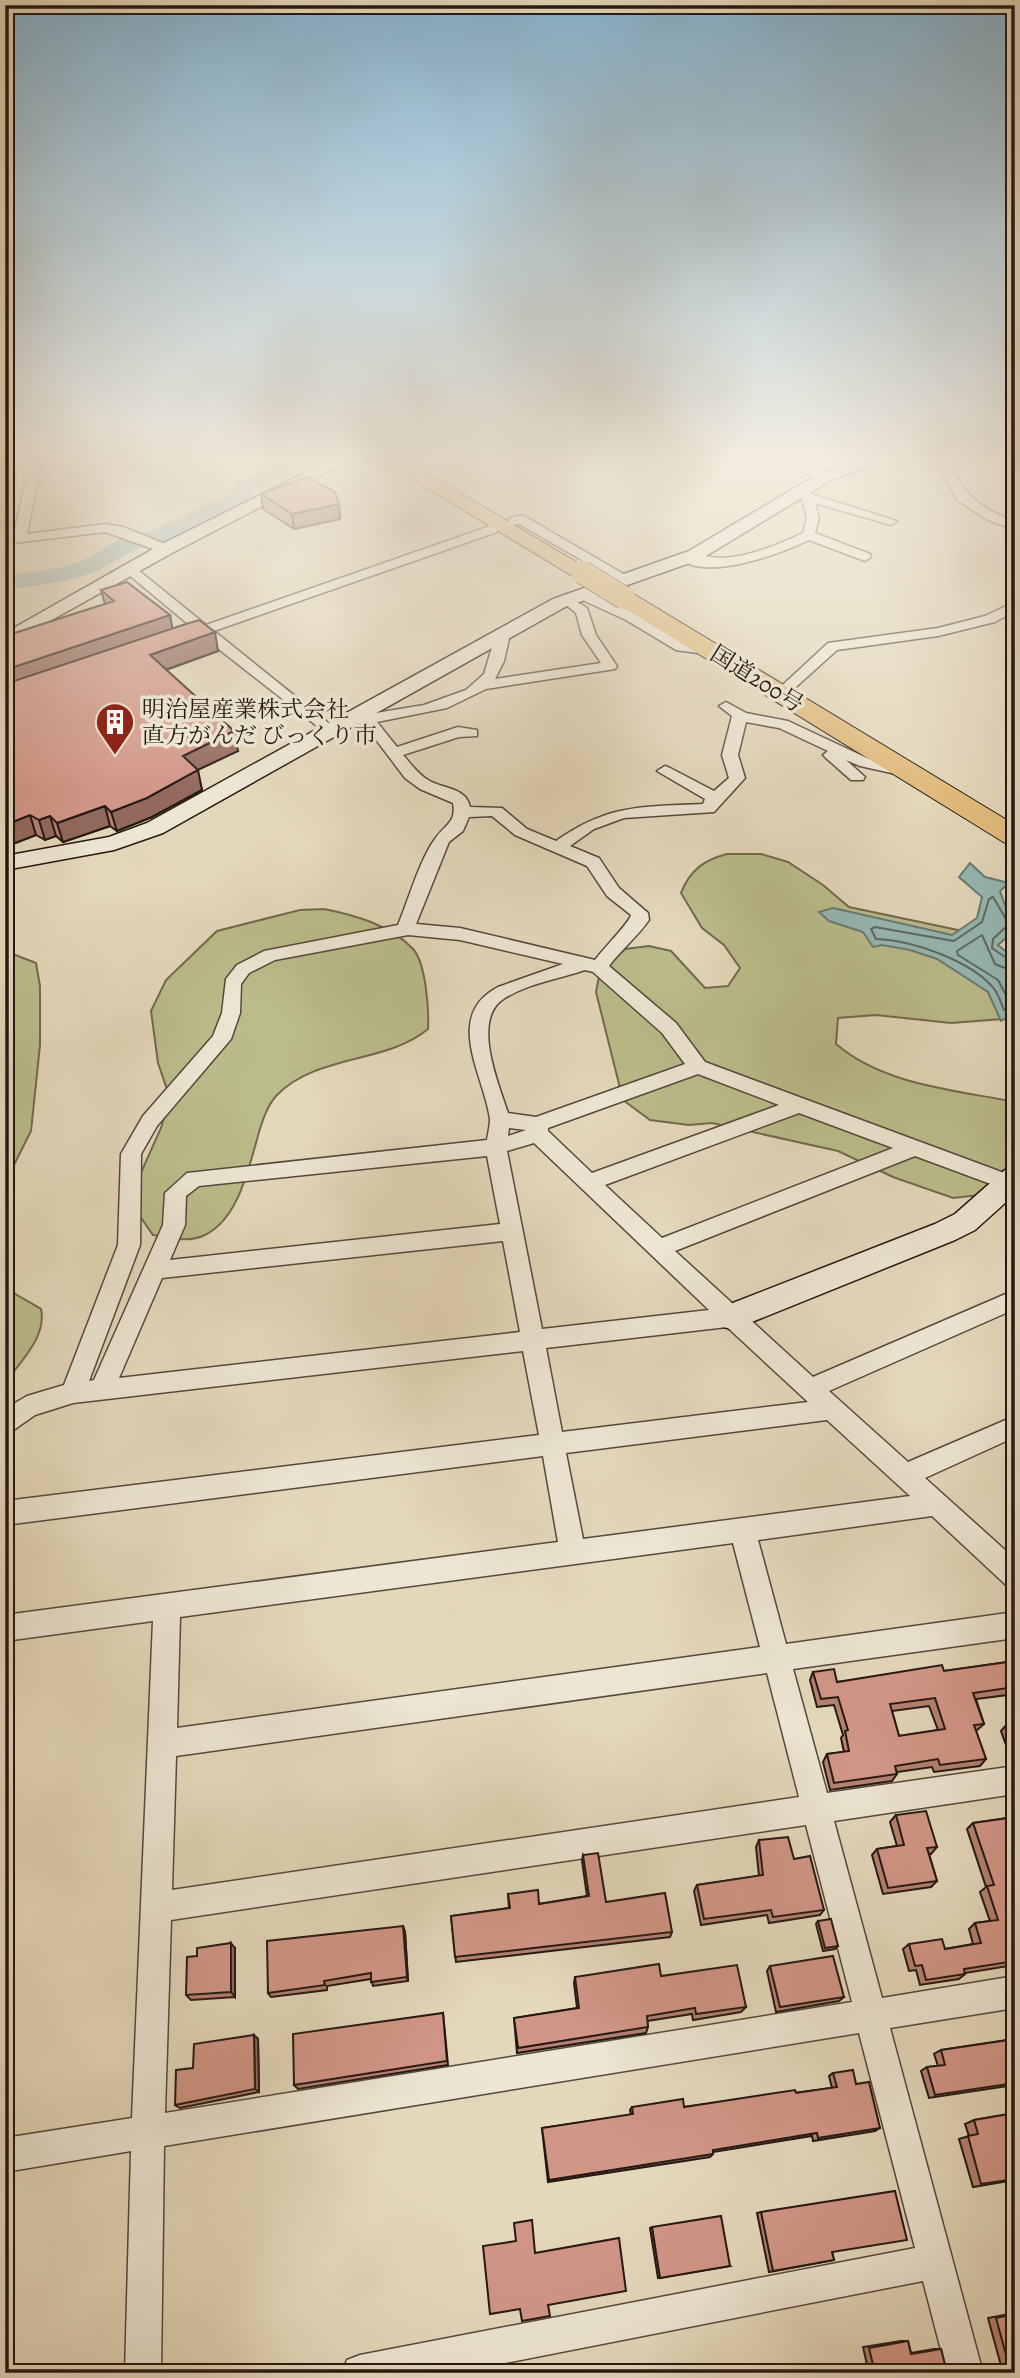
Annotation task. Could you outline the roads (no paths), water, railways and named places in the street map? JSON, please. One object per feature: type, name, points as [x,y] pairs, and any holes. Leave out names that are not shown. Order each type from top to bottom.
[{"type":"highway","name":"国道200号","points":[[549,570],[577,589],[624,589],[712,651],[1015,836]]},
{"type":"street","points":[[5,641],[126,570]]},
{"type":"street","points":[[129,570],[331,732]]},
{"type":"street","points":[[171,642],[375,570]]},
{"type":"street","points":[[596,570],[624,589],[663,570]]},
{"type":"street","points":[[5,863],[114,843],[155,828],[359,719],[577,589]]},
{"type":"street","points":[[577,589],[681,647],[712,651]]},
{"type":"street","points":[[359,719],[442,703],[464,696],[482,685],[610,666],[589,635],[577,589]]},
{"type":"street","points":[[781,693],[833,646],[938,632],[990,619],[1015,606]]},
{"type":"street","points":[[482,685],[498,659],[503,635]]},
{"type":"street","points":[[726,706],[740,716],[783,724],[805,733],[865,763],[905,771]]},
{"type":"street","points":[[560,846],[588,827],[622,813],[708,809],[714,799],[731,787],[737,778],[730,755],[740,716]]},
{"type":"street","points":[[359,719],[373,726],[411,775],[426,786],[440,789],[461,801],[463,812],[457,828],[442,840],[405,929]]},
{"type":"street","points":[[393,753],[458,732],[472,733]]},
{"type":"street","points":[[805,733],[857,777]]},
{"type":"street","points":[[665,771],[714,799]]},
{"type":"street","points":[[463,812],[496,811],[521,832],[593,862],[613,892],[639,913],[640,920],[633,930],[591,965],[492,998],[483,1012],[478,1028],[479,1048],[500,1120],[496,1147],[573,1552]]},
{"type":"street","points":[[73,1393],[129,1245],[131,1154],[150,1121],[221,1039],[231,1013],[232,983],[243,969],[270,956],[306,946],[405,929],[460,934],[591,965],[669,1028],[698,1067],[1013,1182]]},
{"type":"street","points":[[102,1390],[174,1225],[176,1193],[194,1179],[496,1147],[698,1067]]},
{"type":"street","points":[[589,1182],[799,1105]]},
{"type":"street","points":[[500,1120],[537,1129],[731,1317],[1015,1576]]},
{"type":"street","points":[[659,1248],[914,1148]]},
{"type":"street","points":[[5,1426],[12,1417],[42,1400],[73,1393],[731,1317],[945,1232],[965,1222],[1013,1182]]},
{"type":"street","points":[[156,1270],[513,1231]]},
{"type":"street","points":[[811,1388],[1015,1299]]},
{"type":"street","points":[[5,1513],[833,1409]]},
{"type":"street","points":[[905,1475],[1015,1426]]},
{"type":"street","points":[[5,1628],[937,1504]]},
{"type":"street","points":[[743,1531],[965,2373]]},
{"type":"street","points":[[143,2373],[148,2131],[167,1607]]},
{"type":"street","points":[[162,1744],[1015,1625]]},
{"type":"street","points":[[156,1907],[1015,1780]]},
{"type":"street","points":[[5,2155],[1015,1992]]},
{"type":"street","points":[[359,2373],[936,2261]]},
{"type":"water","points":[[970,863],[985,877],[1009,883],[1000,891],[1008,913],[1015,917],[1015,930],[998,945],[1015,959],[1015,1014],[1001,1021],[988,992],[937,959],[910,950],[882,945],[873,947],[863,932],[829,921],[819,912],[833,908],[952,935],[977,918],[982,897],[959,877]]},
{"type":"waterway","points":[[5,583],[78,570]]},
{"type":"place","name":"明治屋産業株式会社 直方がんだ びっくり市","points":[[115,756]]}]
